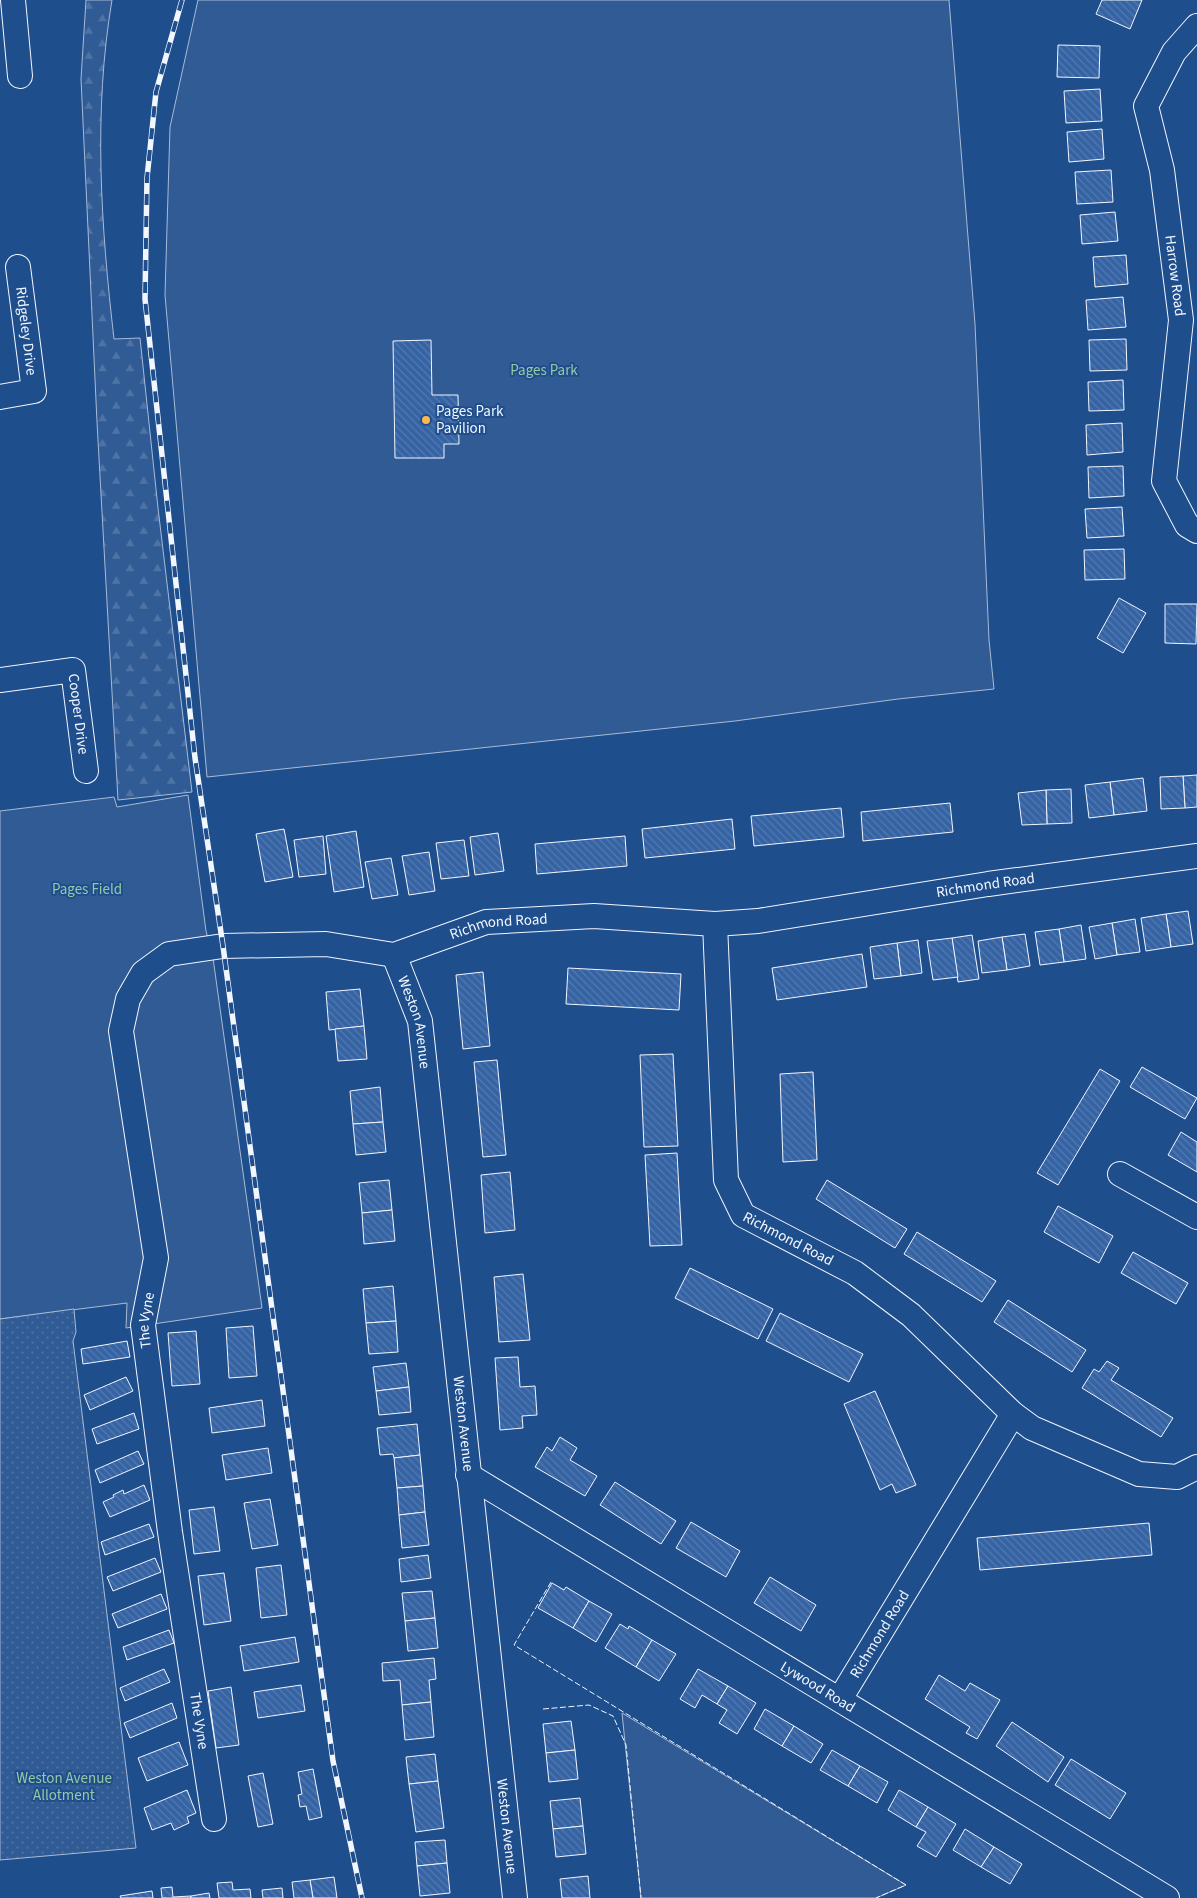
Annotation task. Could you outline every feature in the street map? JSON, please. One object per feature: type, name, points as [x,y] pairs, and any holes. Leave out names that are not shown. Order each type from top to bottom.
[{"type":"street","points":[[13,0],[20,76]]},
{"type":"street","name":"Harrow Road","points":[[1197,26],[1174,52],[1146,106],[1162,170],[1181,320],[1164,481],[1187,525],[1197,531]]},
{"type":"street","name":"Ridgeley Drive","points":[[0,397],[34,391],[18,267]]},
{"type":"street","name":"Cooper Drive","points":[[1,674],[73,670],[86,771]]},
{"type":"street","name":"Richmond Road","points":[[285,945],[326,944],[394,955],[486,922],[594,916],[715,924],[758,921],[988,884],[1197,856]]},
{"type":"street","name":"Richmond Road","points":[[715,924],[726,1180],[743,1216],[855,1273],[911,1315],[1013,1414],[1032,1428],[1139,1474],[1177,1476],[1197,1467]]},
{"type":"street","name":"The Vyne","points":[[214,1819],[170,1532],[143,1325],[156,1258],[122,1031],[128,999],[143,973],[169,954],[223,946],[285,945]]},
{"type":"street","name":"Weston Avenue","points":[[394,955],[420,1021],[515,1898]]},
{"type":"street","points":[[1120,1174],[1197,1217]]},
{"type":"street","name":"Richmond Road","points":[[840,1699],[1013,1414]]},
{"type":"street","name":"Lywood Road","points":[[468,1475],[840,1699],[1142,1892],[1167,1898]]},
{"type":"shaded area","name":"Pages Park","points":[[198,0],[949,0],[975,324],[989,640],[994,689],[898,699],[735,721],[207,777],[165,295],[170,127]]},
{"type":"shaded area","name":"Pages Field","points":[[188,795],[206,931],[213,958],[262,1308],[126,1328],[127,1303],[0,1319],[0,811],[114,797],[117,807]]},
{"type":"shaded area","points":[[622,1713],[906,1885],[876,1898],[641,1898]]},
{"type":"green space","points":[[86,0],[112,0],[102,84],[101,127],[101,170],[109,297],[114,339],[140,338],[192,792],[118,800],[97,422],[81,79]]},
{"type":"green space","name":"Weston Avenue Allotment","points":[[74,1309],[76,1332],[73,1341],[136,1848],[0,1860],[0,1319]]},
{"type":"building","points":[[1102,0],[1142,0],[1130,29],[1096,14]]},
{"type":"building","points":[[1058,45],[1100,46],[1099,78],[1057,77]]},
{"type":"building","points":[[1100,89],[1102,121],[1066,123],[1064,91]]},
{"type":"building","points":[[1102,129],[1104,159],[1069,162],[1067,132]]},
{"type":"building","points":[[1111,170],[1113,202],[1077,204],[1075,172]]},
{"type":"building","points":[[1115,212],[1118,241],[1082,244],[1080,215]]},
{"type":"building","points":[[1126,255],[1128,284],[1095,287],[1093,257]]},
{"type":"building","points":[[1123,297],[1126,327],[1088,330],[1086,300]]},
{"type":"building","points":[[1126,339],[1127,370],[1090,371],[1089,340]]},
{"type":"building","name":"Pages Park Pavilion","points":[[431,340],[432,395],[458,395],[459,444],[444,444],[444,458],[395,458],[393,341]]},
{"type":"building","points":[[1123,380],[1124,410],[1089,411],[1088,382]]},
{"type":"building","points":[[1122,423],[1123,452],[1087,455],[1086,425]]},
{"type":"building","points":[[1123,466],[1124,496],[1089,498],[1088,467]]},
{"type":"building","points":[[1122,507],[1124,536],[1087,538],[1085,509]]},
{"type":"building","points":[[1124,549],[1125,579],[1085,580],[1084,550]]},
{"type":"building","points":[[1119,598],[1146,613],[1123,653],[1097,638]]},
{"type":"building","points":[[1165,604],[1197,604],[1196,644],[1165,643]]},
{"type":"building","points":[[1197,775],[1197,807],[1185,808],[1183,776]]},
{"type":"building","points":[[1183,776],[1185,808],[1161,809],[1160,777]]},
{"type":"building","points":[[1143,778],[1147,811],[1114,815],[1110,782]]},
{"type":"building","points":[[1110,782],[1114,815],[1089,818],[1085,785]]},
{"type":"building","points":[[1071,789],[1072,823],[1047,824],[1046,790]]},
{"type":"building","points":[[1046,790],[1047,824],[1022,825],[1018,793]]},
{"type":"building","points":[[950,803],[953,832],[863,841],[861,812]]},
{"type":"building","points":[[841,808],[844,837],[754,846],[751,816]]},
{"type":"building","points":[[732,819],[735,849],[645,858],[642,829]]},
{"type":"building","points":[[284,829],[293,877],[265,882],[256,834]]},
{"type":"building","points":[[356,831],[364,887],[334,892],[326,836]]},
{"type":"building","points":[[498,833],[504,871],[475,875],[470,837]]},
{"type":"building","points":[[323,836],[326,874],[299,877],[294,840]]},
{"type":"building","points":[[625,836],[627,866],[537,874],[535,844]]},
{"type":"building","points":[[464,840],[469,876],[441,879],[436,843]]},
{"type":"building","points":[[429,852],[435,891],[409,895],[402,856]]},
{"type":"building","points":[[391,858],[398,895],[372,899],[365,862]]},
{"type":"building","points":[[1188,911],[1193,944],[1171,947],[1166,914]]},
{"type":"building","points":[[1166,914],[1171,947],[1146,951],[1141,918]]},
{"type":"building","points":[[1135,919],[1140,952],[1117,955],[1112,923]]},
{"type":"building","points":[[1112,923],[1117,955],[1095,959],[1089,927]]},
{"type":"building","points":[[1081,925],[1086,959],[1064,962],[1059,929]]},
{"type":"building","points":[[1059,929],[1064,962],[1040,965],[1035,932]]},
{"type":"building","points":[[1025,934],[1030,966],[1007,970],[1002,937]]},
{"type":"building","points":[[972,935],[979,979],[958,982],[952,938]]},
{"type":"building","points":[[1002,937],[1007,970],[982,973],[978,941]]},
{"type":"building","points":[[952,938],[958,977],[933,980],[927,941]]},
{"type":"building","points":[[918,940],[922,973],[901,976],[897,943]]},
{"type":"building","points":[[897,943],[901,976],[874,979],[870,947]]},
{"type":"building","points":[[862,954],[867,987],[777,1000],[772,968]]},
{"type":"building","points":[[568,968],[681,974],[679,1010],[566,1004]]},
{"type":"building","points":[[483,972],[490,1046],[463,1049],[456,975]]},
{"type":"building","points":[[360,989],[364,1026],[329,1030],[326,992]]},
{"type":"building","points":[[364,1026],[367,1059],[338,1061],[335,1029]]},
{"type":"building","points":[[673,1054],[678,1146],[644,1147],[640,1055]]},
{"type":"building","points":[[497,1060],[506,1155],[483,1157],[474,1062]]},
{"type":"building","points":[[1142,1067],[1197,1098],[1185,1119],[1130,1087]]},
{"type":"building","points":[[1100,1069],[1120,1081],[1058,1185],[1037,1173]]},
{"type":"building","points":[[813,1072],[817,1160],[783,1162],[780,1074]]},
{"type":"building","points":[[380,1087],[383,1122],[353,1124],[350,1091]]},
{"type":"building","points":[[383,1122],[386,1152],[356,1155],[353,1124]]},
{"type":"building","points":[[1181,1132],[1197,1142],[1197,1172],[1168,1155]]},
{"type":"building","points":[[677,1153],[682,1245],[650,1246],[645,1155]]},
{"type":"building","points":[[510,1172],[515,1230],[485,1233],[481,1175]]},
{"type":"building","points":[[389,1180],[392,1210],[362,1213],[359,1183]]},
{"type":"building","points":[[827,1180],[907,1229],[895,1248],[816,1199]]},
{"type":"building","points":[[1058,1206],[1113,1236],[1099,1263],[1044,1232]]},
{"type":"building","points":[[392,1210],[395,1241],[364,1244],[362,1213]]},
{"type":"building","points":[[917,1232],[996,1281],[982,1302],[904,1254]]},
{"type":"building","points":[[1133,1252],[1188,1283],[1176,1304],[1121,1273]]},
{"type":"building","points":[[690,1268],[773,1309],[758,1339],[675,1298]]},
{"type":"building","points":[[523,1274],[530,1340],[499,1342],[494,1277]]},
{"type":"building","points":[[393,1286],[396,1321],[366,1323],[363,1289]]},
{"type":"building","points":[[1008,1300],[1086,1350],[1072,1372],[994,1322]]},
{"type":"building","points":[[780,1313],[863,1354],[849,1382],[766,1341]]},
{"type":"building","points":[[396,1321],[398,1352],[369,1354],[366,1323]]},
{"type":"building","points":[[253,1326],[257,1376],[229,1378],[226,1328]]},
{"type":"building","points":[[196,1331],[200,1384],[172,1386],[168,1333]]},
{"type":"building","points":[[127,1341],[130,1357],[83,1364],[81,1349]]},
{"type":"building","points":[[518,1357],[520,1387],[535,1386],[537,1415],[522,1416],[523,1428],[500,1430],[495,1358]]},
{"type":"building","points":[[1107,1361],[1119,1368],[1111,1380],[1173,1418],[1161,1437],[1082,1388],[1094,1369],[1099,1372]]},
{"type":"building","points":[[406,1363],[409,1387],[376,1391],[373,1367]]},
{"type":"building","points":[[126,1377],[133,1391],[90,1410],[84,1395]]},
{"type":"building","points":[[409,1387],[411,1412],[379,1415],[376,1391]]},
{"type":"building","points":[[875,1391],[916,1485],[896,1493],[892,1484],[880,1490],[844,1404]]},
{"type":"building","points":[[262,1400],[265,1426],[212,1433],[209,1408]]},
{"type":"building","points":[[134,1413],[139,1429],[97,1444],[92,1429]]},
{"type":"building","points":[[417,1424],[420,1455],[394,1458],[393,1454],[380,1455],[377,1428]]},
{"type":"building","points":[[560,1437],[577,1448],[570,1460],[597,1476],[585,1496],[535,1467],[547,1447],[552,1451]]},
{"type":"building","points":[[268,1448],[272,1473],[226,1480],[222,1455]]},
{"type":"building","points":[[138,1451],[144,1464],[100,1483],[95,1470]]},
{"type":"building","points":[[420,1455],[423,1486],[397,1488],[394,1458]]},
{"type":"building","points":[[615,1482],[676,1521],[661,1544],[600,1505]]},
{"type":"building","points":[[144,1485],[150,1500],[110,1517],[103,1502],[123,1490],[124,1494]]},
{"type":"building","points":[[423,1486],[425,1512],[399,1515],[397,1488]]},
{"type":"building","points":[[270,1499],[278,1545],[252,1549],[244,1503]]},
{"type":"building","points":[[214,1507],[220,1551],[194,1554],[189,1510]]},
{"type":"building","points":[[425,1512],[429,1545],[402,1548],[399,1515]]},
{"type":"building","points":[[691,1522],[740,1551],[726,1577],[676,1548]]},
{"type":"building","points":[[1149,1523],[1152,1555],[980,1570],[977,1538]]},
{"type":"building","points":[[149,1524],[154,1537],[105,1555],[101,1542]]},
{"type":"building","points":[[428,1555],[431,1578],[401,1582],[399,1559]]},
{"type":"building","points":[[155,1558],[161,1572],[113,1591],[107,1577]]},
{"type":"building","points":[[281,1565],[287,1615],[261,1618],[256,1568]]},
{"type":"building","points":[[224,1573],[231,1621],[204,1625],[198,1576]]},
{"type":"building","points":[[770,1577],[816,1605],[801,1631],[754,1603]]},
{"type":"building","points":[[552,1583],[564,1590],[566,1587],[589,1601],[573,1628],[538,1608]]},
{"type":"building","points":[[432,1591],[435,1618],[405,1621],[402,1593]]},
{"type":"building","points":[[161,1594],[167,1609],[118,1628],[112,1614]]},
{"type":"building","points":[[589,1601],[612,1614],[596,1642],[573,1628]]},
{"type":"building","points":[[435,1618],[438,1648],[408,1651],[405,1621]]},
{"type":"building","points":[[620,1624],[628,1629],[629,1626],[652,1640],[636,1667],[605,1648]]},
{"type":"building","points":[[169,1630],[174,1643],[127,1660],[123,1647]]},
{"type":"building","points":[[295,1637],[299,1662],[244,1671],[240,1646]]},
{"type":"building","points":[[652,1640],[676,1654],[659,1681],[636,1667]]},
{"type":"building","points":[[434,1658],[436,1679],[429,1680],[431,1702],[402,1705],[400,1680],[383,1681],[382,1663]]},
{"type":"building","points":[[164,1669],[170,1682],[125,1701],[120,1688]]},
{"type":"building","points":[[698,1669],[728,1686],[717,1704],[702,1695],[695,1708],[680,1699]]},
{"type":"building","points":[[939,1675],[965,1691],[970,1683],[1000,1700],[977,1739],[966,1733],[970,1727],[925,1699]]},
{"type":"building","points":[[301,1685],[305,1711],[258,1718],[254,1692]]},
{"type":"building","points":[[728,1686],[756,1703],[737,1734],[719,1723],[727,1710],[717,1704]]},
{"type":"building","points":[[231,1687],[239,1745],[216,1748],[208,1691]]},
{"type":"building","points":[[431,1702],[434,1737],[405,1740],[402,1705]]},
{"type":"building","points":[[172,1703],[177,1718],[130,1738],[124,1723]]},
{"type":"building","points":[[765,1709],[794,1726],[782,1746],[754,1729]]},
{"type":"building","points":[[571,1721],[575,1750],[546,1753],[543,1724]]},
{"type":"building","points":[[1012,1722],[1064,1757],[1048,1782],[996,1746]]},
{"type":"building","points":[[794,1726],[823,1744],[811,1763],[782,1746]]},
{"type":"building","points":[[179,1742],[188,1765],[147,1781],[138,1758]]},
{"type":"building","points":[[575,1750],[578,1779],[549,1782],[546,1753]]},
{"type":"building","points":[[832,1750],[860,1766],[848,1786],[820,1770]]},
{"type":"building","points":[[435,1754],[438,1781],[409,1784],[406,1757]]},
{"type":"building","points":[[1071,1759],[1126,1793],[1110,1819],[1055,1785]]},
{"type":"building","points":[[860,1766],[888,1782],[877,1803],[848,1786]]},
{"type":"building","points":[[313,1769],[322,1817],[309,1820],[306,1806],[300,1807],[298,1795],[302,1794],[298,1772]]},
{"type":"building","points":[[263,1773],[273,1824],[258,1827],[248,1776]]},
{"type":"building","points":[[438,1781],[444,1828],[416,1832],[409,1784]]},
{"type":"building","points":[[187,1790],[196,1813],[187,1817],[189,1823],[174,1830],[171,1823],[152,1830],[144,1808]]},
{"type":"building","points":[[899,1790],[928,1807],[916,1827],[888,1810]]},
{"type":"building","points":[[580,1798],[583,1826],[553,1829],[550,1801]]},
{"type":"building","points":[[928,1807],[956,1824],[936,1857],[917,1846],[926,1832],[916,1827]]},
{"type":"building","points":[[583,1826],[586,1854],[556,1857],[553,1829]]},
{"type":"building","points":[[965,1829],[994,1847],[981,1867],[953,1850]]},
{"type":"building","points":[[445,1840],[447,1863],[417,1866],[415,1842]]},
{"type":"building","points":[[994,1847],[1022,1864],[1010,1884],[981,1867]]},
{"type":"building","points":[[447,1863],[450,1893],[420,1896],[417,1866]]},
{"type":"building","points":[[588,1876],[590,1898],[562,1898],[560,1879]]},
{"type":"building","points":[[334,1877],[337,1898],[313,1898],[310,1880]]},
{"type":"building","points":[[310,1880],[313,1898],[294,1898],[292,1882]]},
{"type":"building","points":[[232,1882],[233,1890],[250,1889],[251,1898],[219,1898],[217,1883]]},
{"type":"building","points":[[172,1887],[173,1897],[191,1896],[191,1898],[162,1898],[161,1888]]},
{"type":"building","points":[[282,1888],[283,1898],[263,1898],[262,1890]]},
{"type":"building","points":[[152,1891],[153,1898],[121,1898],[120,1896]]},
{"type":"building","points":[[209,1893],[210,1898],[191,1898],[191,1896]]},
{"type":"railway","points":[[182,0],[156,92],[147,178],[145,299],[195,758],[223,946],[333,1761],[362,1898]]},
{"type":"fence","points":[[551,1582],[514,1645],[906,1885],[876,1898]]},
{"type":"fence","points":[[543,1709],[589,1705],[613,1716],[626,1745],[641,1898]]},
{"type":"place","name":"Pages Park Pavilion","points":[[426,420]]}]
